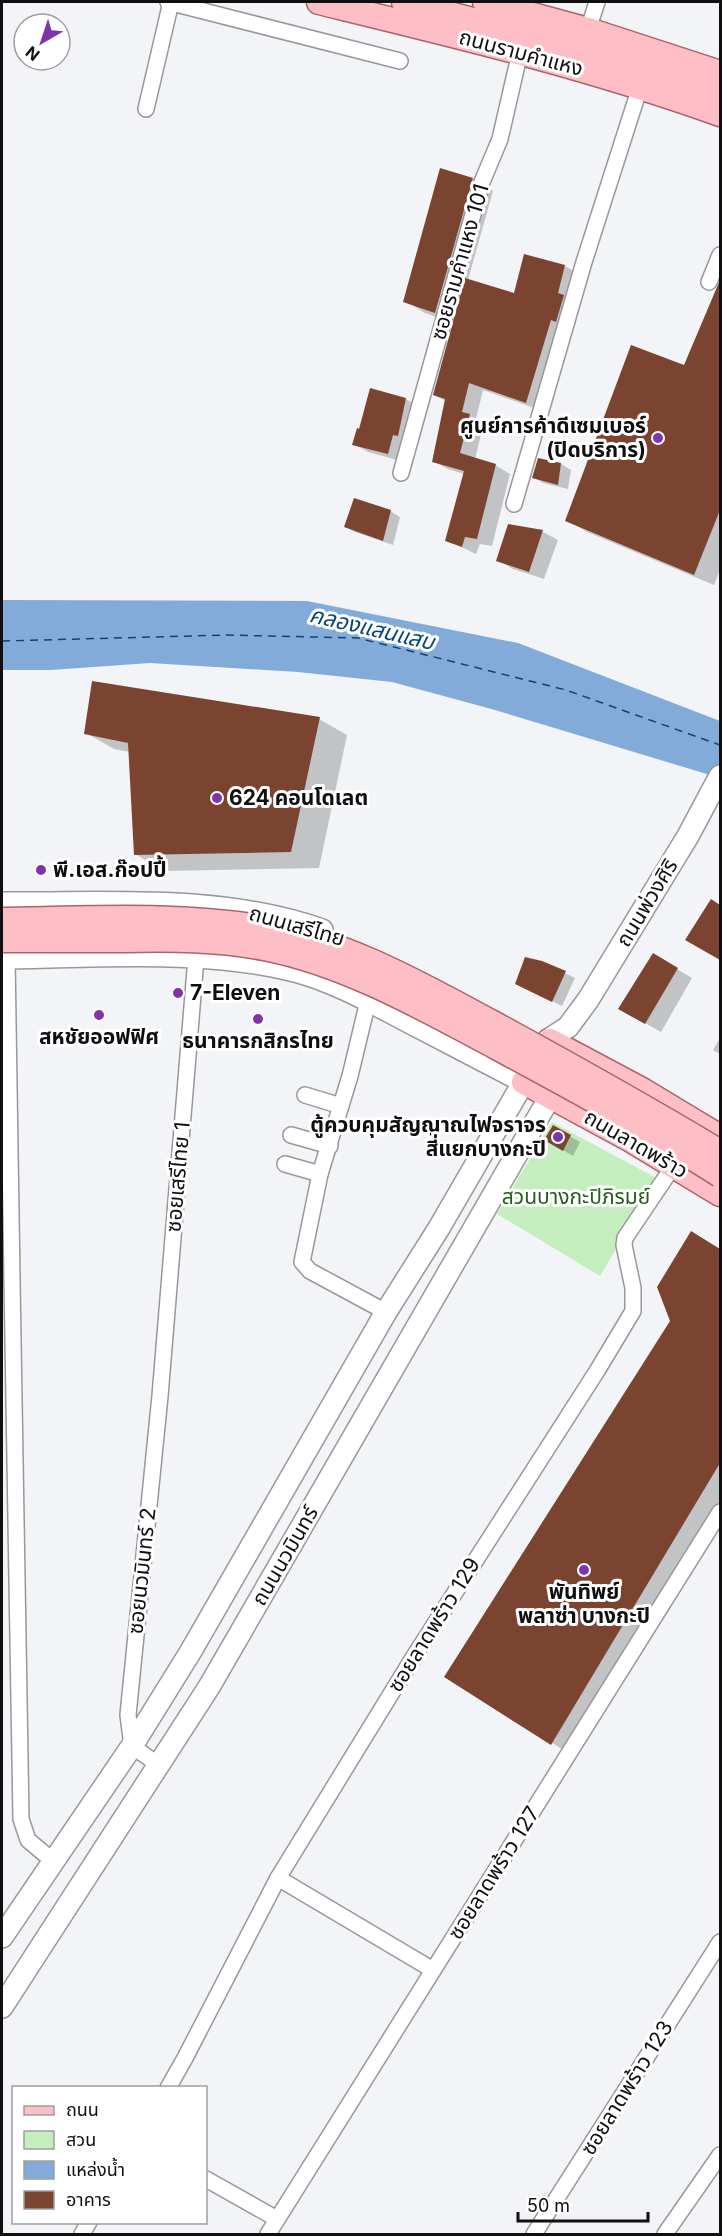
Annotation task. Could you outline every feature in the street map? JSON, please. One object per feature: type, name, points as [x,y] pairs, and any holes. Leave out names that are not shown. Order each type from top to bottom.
[{"type":"main road","name":"ถนนรามคำแหง","points":[[319,2],[520,52],[640,87],[720,114]]},
{"type":"main road","name":"ถนนรามคำแหง","points":[[404,2],[480,10],[588,30],[720,73]]},
{"type":"main road","name":"ถนนรามคำแหง","points":[[480,10],[720,95]]},
{"type":"main road","name":"ถนนพ่วงศิริ","points":[[524,1082],[561,1039],[588,1000],[720,778]]},
{"type":"main road","name":"ถนนเสรีไทย","points":[[2,903],[193,905],[259,913],[288,920],[371,950],[561,1039]]},
{"type":"main road","points":[[2,920],[170,919],[220,922],[267,928],[313,940],[404,978],[596,1079],[719,1135]]},
{"type":"main road","points":[[3,952],[171,939],[264,948],[311,960],[350,975],[454,1025],[653,1134],[720,1175]]},
{"type":"main road","name":"ถนนเสรีไทย","points":[[3,952],[196,957],[231,960],[297,972],[369,1001],[551,1095]]},
{"type":"main road","name":"ถนนพ่วงศิริ","points":[[551,1095],[561,1039]]},
{"type":"main road","points":[[561,1039],[719,1135]]},
{"type":"main road","name":"ถนนนวมินทร์","points":[[2,1937],[132,1746],[191,1651],[386,1312],[439,1228],[524,1082]]},
{"type":"main road","name":"ถนนนวมินทร์","points":[[2,2007],[160,1766],[237,1640],[551,1095]]},
{"type":"main road","name":"ถนนลาดพร้าว","points":[[551,1095],[720,1194]]},
{"type":"main road","points":[[415,1265],[443,1282]]},
{"type":"street","points":[[146,109],[170,2],[400,61]]},
{"type":"street","points":[[588,30],[597,2]]},
{"type":"street","name":"ซอยรามคำแหง 101","points":[[401,473],[482,182],[503,130],[520,52]]},
{"type":"street","points":[[514,504],[584,261],[640,87]]},
{"type":"street","points":[[710,282],[720,255]]},
{"type":"street","points":[[3,952],[14,1314],[14,1484],[21,1819],[28,1840],[53,1861]]},
{"type":"street","name":"ซอยเสรีไทย 1","points":[[160,1396],[196,957]]},
{"type":"street","points":[[369,1001],[330,1146],[320,1174],[303,1265],[386,1312]]},
{"type":"street","points":[[305,1095],[341,1106]]},
{"type":"street","points":[[291,1135],[330,1146]]},
{"type":"street","points":[[285,1164],[320,1174]]},
{"type":"street","name":"ซอยลาดพร้าว 129","points":[[169,2086],[278,1878],[413,1658],[633,1311],[633,1288],[624,1245],[625,1238],[674,1165]]},
{"type":"street","name":"ซอยนวมินทร์ 2","points":[[132,1746],[128,1715],[160,1396]]},
{"type":"street","name":"ซอยลาดพร้าว 127","points":[[274,2229],[720,1512]]},
{"type":"street","points":[[132,1746],[160,1766]]},
{"type":"street","points":[[278,1878],[433,1971]]},
{"type":"street","name":"ซอยลาดพร้าว 123","points":[[534,2235],[720,1942]]},
{"type":"street","points":[[665,2235],[720,2155]]},
{"type":"street","points":[[207,2180],[274,2229]]},
{"type":"green space","name":"สวนบางกะปิภิรมย์","points":[[552,1122],[658,1179],[600,1276],[497,1214]]},
{"type":"water","name":"คลองแสนแสบ","points":[[2,600],[307,601],[518,643],[720,721],[720,778],[495,710],[392,682],[298,672],[150,663],[51,670],[2,670]]},
{"type":"building","points":[[440,168],[473,178],[435,313],[403,302]]},
{"type":"building","points":[[524,254],[565,265],[558,293],[564,295],[556,322],[551,320],[526,403],[469,383],[462,412],[470,414],[460,453],[496,464],[477,539],[465,537],[462,547],[445,541],[464,471],[432,462],[445,399],[433,395],[465,278],[514,293]]},
{"type":"building","name":"ศูนย์การค้าดีเซมเบอร์ (ปิดบริการ)","points":[[720,280],[720,510],[694,575],[565,521],[631,345],[684,365]]},
{"type":"building","points":[[370,388],[406,398],[398,436],[393,435],[388,454],[352,445],[357,428],[359,429]]},
{"type":"building","points":[[538,458],[561,463],[558,485],[532,478]]},
{"type":"building","points":[[354,498],[391,510],[383,541],[344,527]]},
{"type":"building","points":[[508,524],[543,530],[529,572],[496,561]]},
{"type":"building","name":"624 คอนโดเลต","points":[[92,681],[320,717],[291,852],[134,855],[128,743],[84,734]]},
{"type":"building","points":[[711,899],[720,905],[720,960],[685,940]]},
{"type":"building","points":[[653,953],[678,968],[645,1024],[618,1009]]},
{"type":"building","points":[[525,957],[566,971],[552,1002],[515,984]]},
{"type":"building","name":"ตู้ควบคุมสัญญาณไฟจราจร สี่แยกบางกะปิ","points":[[553,1125],[571,1135],[563,1151],[544,1140]]},
{"type":"building","name":"พันทิพย์ พลาซ่า บางกะปิ","points":[[691,1231],[720,1249],[720,1463],[551,1745],[444,1677],[670,1321],[657,1287]]},
{"type":"ferry route","points":[[2,641],[226,635],[358,638],[566,690],[720,745]]},
{"type":"place","name":"ศูนย์การค้าดีเซมเบอร์ (ปิดบริการ)","points":[[658,438]]},
{"type":"place","name":"624 คอนโดเลต","points":[[217,798]]},
{"type":"place","name":"พี.เอส.ก๊อปปี้","points":[[41,870]]},
{"type":"place","name":"7-Eleven","points":[[178,993]]},
{"type":"place","name":"สหชัยออฟฟิศ","points":[[99,1015]]},
{"type":"place","name":"ธนาคารกสิกรไทย","points":[[258,1019]]},
{"type":"place","name":"ตู้ควบคุมสัญญาณไฟจราจร สี่แยกบางกะปิ","points":[[558,1137]]},
{"type":"place","name":"พันทิพย์ พลาซ่า บางกะปิ","points":[[584,1570]]}]
